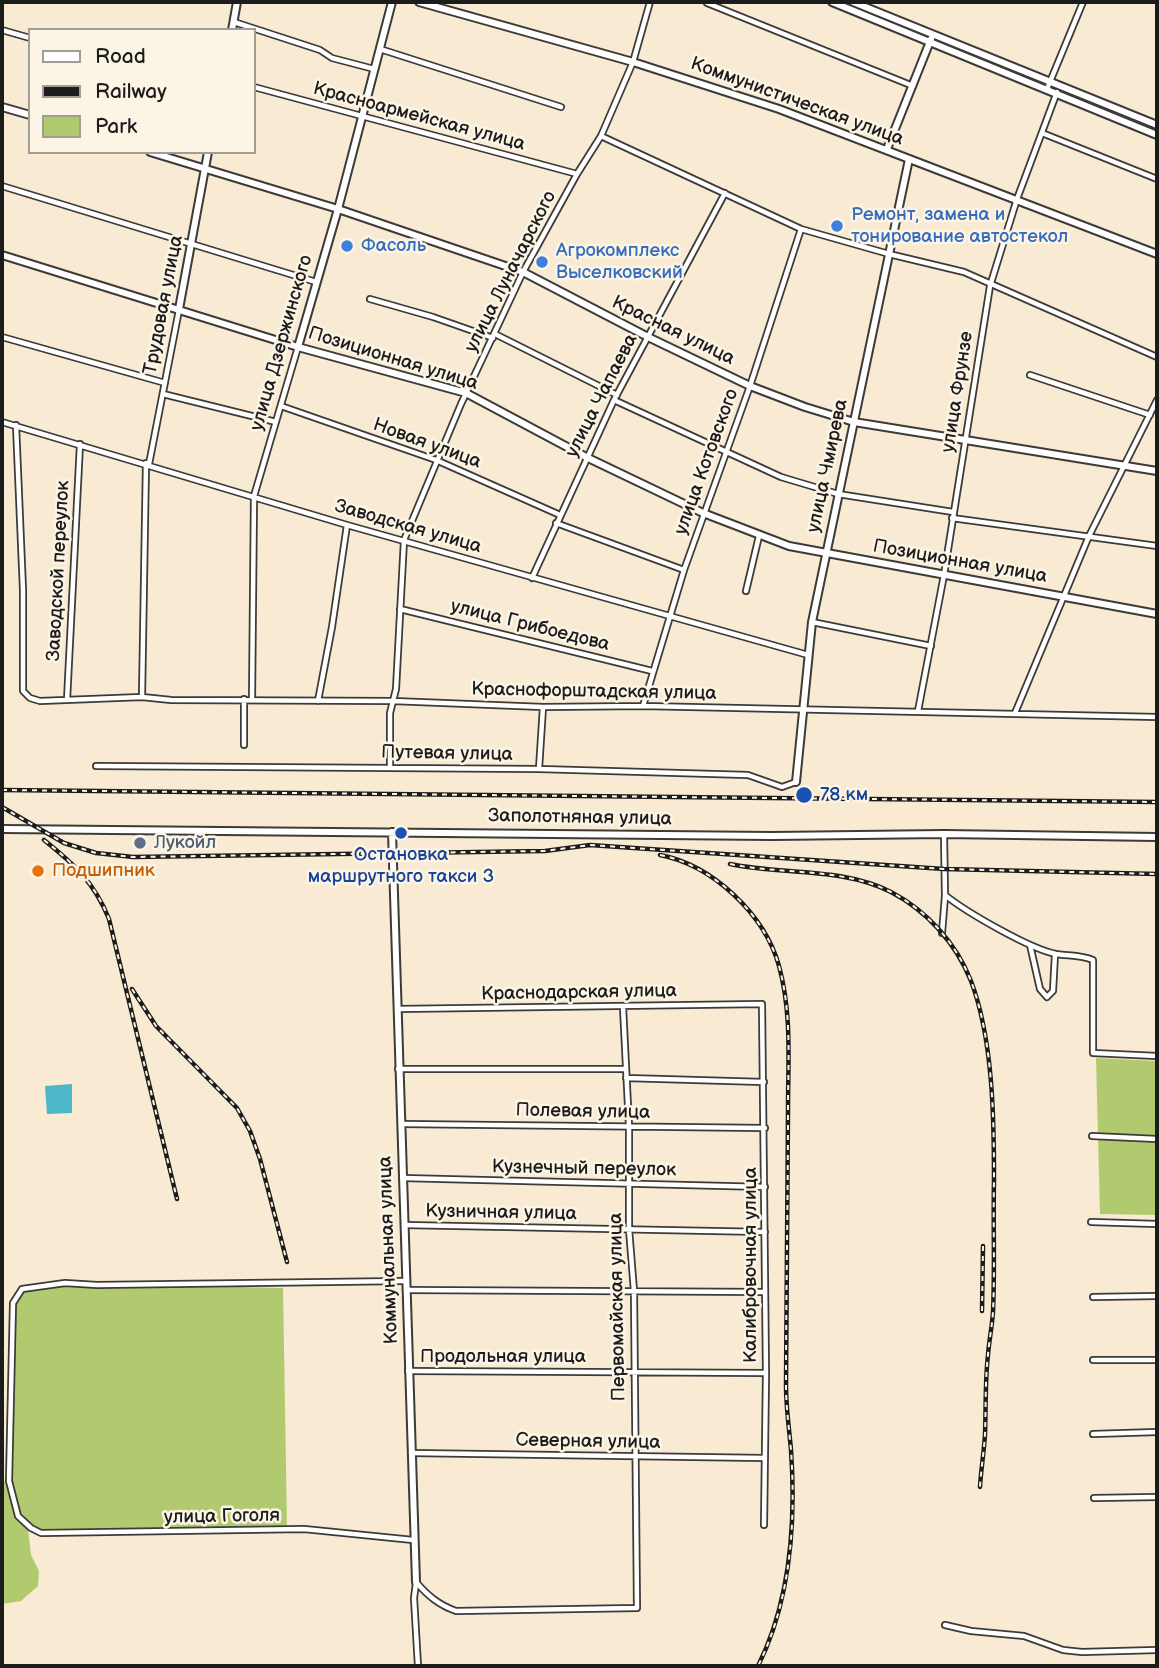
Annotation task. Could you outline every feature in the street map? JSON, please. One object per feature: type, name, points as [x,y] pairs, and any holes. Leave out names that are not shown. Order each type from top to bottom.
[{"type":"street","points":[[233,26],[237,2]]},
{"type":"street","name":"улица Дзержинского","points":[[252,700],[254,496],[338,209],[392,2]]},
{"type":"street","name":"Коммунистическая улица","points":[[419,2],[633,62],[779,110],[1157,254]]},
{"type":"street","name":"улица Луначарского","points":[[390,768],[390,713],[396,689],[404,540],[436,460],[523,272],[601,136],[633,62],[650,2]]},
{"type":"street","points":[[832,2],[931,38],[1049,86],[1057,93],[1157,135]]},
{"type":"street","points":[[853,2],[931,38]]},
{"type":"street","points":[[1049,86],[1083,2]]},
{"type":"street","points":[[707,3],[914,86]]},
{"type":"street","points":[[2,30],[28,37]]},
{"type":"street","points":[[256,32],[320,50],[332,58],[375,69]]},
{"type":"street","points":[[887,149],[931,38]]},
{"type":"street","points":[[380,49],[561,107]]},
{"type":"street","points":[[1049,86],[1060,86],[1157,125]]},
{"type":"street","name":"улица Фрунзе","points":[[918,711],[944,575],[990,286],[1017,199],[1060,86]]},
{"type":"street","name":"Красноармейская улица","points":[[256,88],[577,174]]},
{"type":"street","points":[[2,107],[28,114]]},
{"type":"street","points":[[1042,133],[1157,178]]},
{"type":"street","points":[[601,136],[801,229],[964,272],[990,286],[1157,357]]},
{"type":"street","name":"Красная улица","points":[[156,154],[338,209],[523,272],[750,386],[854,422],[964,442],[1157,471]]},
{"type":"street","name":"Трудовая улица","points":[[142,697],[147,464],[163,394],[208,154]]},
{"type":"street","name":"улица Чмирева","points":[[796,782],[812,622],[909,159]]},
{"type":"street","points":[[2,186],[316,282]]},
{"type":"street","name":"улица Чапаева","points":[[532,578],[615,397],[725,193]]},
{"type":"street","name":"улица Котовского","points":[[643,706],[684,570],[750,386],[801,229]]},
{"type":"street","name":"Позиционная улица","points":[[2,255],[298,347],[466,394],[586,457],[703,513],[759,536],[825,555],[1157,614]]},
{"type":"street","points":[[370,299],[494,336],[726,453],[781,477],[838,494],[953,515],[1157,546]]},
{"type":"street","points":[[2,337],[165,383]]},
{"type":"street","points":[[1030,375],[1150,415]]},
{"type":"street","points":[[163,394],[276,422]]},
{"type":"street","points":[[1015,713],[1089,537],[1157,400]]},
{"type":"street","name":"Новая улица","points":[[281,406],[436,460],[560,515]]},
{"type":"street","name":"Заводская улица","points":[[2,422],[347,525],[808,655]]},
{"type":"street","name":"Краснофорштадская улица","points":[[16,425],[23,590],[23,691],[30,698],[40,701],[142,697],[171,700],[393,701],[543,707],[643,706],[1157,717]]},
{"type":"street","name":"Заводской переулок","points":[[67,700],[80,444]]},
{"type":"street","points":[[556,523],[684,570]]},
{"type":"street","points":[[318,701],[347,525]]},
{"type":"street","points":[[746,591],[759,536]]},
{"type":"street","name":"улица Грибоедова","points":[[400,609],[652,671]]},
{"type":"street","points":[[812,622],[930,646]]},
{"type":"street","points":[[244,699],[244,745]]},
{"type":"street","points":[[539,769],[543,707]]},
{"type":"street","name":"Путевая улица","points":[[96,766],[539,769],[748,775],[782,787],[796,782]]},
{"type":"street","name":"Заполотняная улица","points":[[2,829],[1157,837]]},
{"type":"street","name":"Коммунальная улица","points":[[392,832],[418,1666]]},
{"type":"street","points":[[942,933],[945,895],[944,834]]},
{"type":"street","points":[[945,895],[959,906],[1030,944],[1055,954],[1094,960],[1093,1053],[1157,1056]]},
{"type":"street","points":[[1030,944],[1040,989],[1047,997],[1053,991],[1055,954]]},
{"type":"street","name":"Краснодарская улица","points":[[397,1009],[762,1004]]},
{"type":"street","name":"Калибровочная улица","points":[[762,1004],[766,1373],[764,1525]]},
{"type":"street","name":"Первомайская улица","points":[[416,1582],[428,1596],[456,1611],[637,1608],[634,1291],[629,1229],[629,1126],[623,1007]]},
{"type":"street","points":[[398,1069],[625,1069]]},
{"type":"street","points":[[626,1078],[764,1082]]},
{"type":"street","name":"Полевая улица","points":[[400,1124],[765,1128]]},
{"type":"street","points":[[1092,1136],[1157,1139]]},
{"type":"street","name":"Кузнечный переулок","points":[[402,1178],[765,1187]]},
{"type":"street","points":[[1091,1222],[1157,1224]]},
{"type":"street","name":"Кузничная улица","points":[[404,1225],[765,1232]]},
{"type":"street","points":[[9,1482],[13,1303],[22,1289],[65,1283],[97,1285],[405,1281]]},
{"type":"street","points":[[406,1290],[764,1292]]},
{"type":"street","points":[[1093,1297],[1157,1296]]},
{"type":"street","points":[[1093,1360],[1157,1360]]},
{"type":"street","name":"Продольная улица","points":[[408,1371],[766,1373]]},
{"type":"street","points":[[1093,1434],[1157,1432]]},
{"type":"street","name":"Северная улица","points":[[411,1453],[765,1458]]},
{"type":"street","points":[[2,1477],[9,1482]]},
{"type":"street","name":"улица Гоголя","points":[[9,1482],[18,1516],[31,1528],[41,1532],[59,1534],[304,1530],[413,1541]]},
{"type":"street","points":[[1094,1498],[1157,1497]]},
{"type":"street","points":[[945,1625],[971,1631],[1024,1636],[1063,1650],[1157,1650]]},
{"type":"green space","points":[[1096,1058],[1157,1061],[1157,1215],[1100,1214]]},
{"type":"green space","points":[[65,1283],[283,1288],[287,1526],[59,1534],[41,1533],[18,1516],[12,1498],[13,1303],[22,1289]]},
{"type":"green space","points":[[2,1480],[11,1485],[14,1509],[28,1529],[31,1555],[39,1571],[38,1586],[21,1601],[2,1604]]},
{"type":"water","points":[[72,1084],[72,1113],[47,1114],[45,1086]]},
{"type":"railway","points":[[2,790],[1157,802]]},
{"type":"railway","points":[[2,807],[64,843],[96,853],[133,857],[545,851],[590,845],[944,869],[1157,874]]},
{"type":"railway","points":[[44,840],[90,884],[109,919],[177,1199]]},
{"type":"railway","points":[[660,855],[699,869],[734,895],[749,911],[772,947],[786,1001],[789,1055],[786,1385],[793,1505],[784,1588],[778,1615],[758,1666]]},
{"type":"railway","points":[[730,864],[832,875],[872,884],[891,892],[917,909],[939,929],[949,941],[971,981],[988,1053],[994,1131],[993,1312],[980,1487]]},
{"type":"railway","points":[[132,989],[156,1026],[237,1108],[250,1131],[260,1159],[287,1262]]},
{"type":"railway","points":[[982,1311],[983,1246]]},
{"type":"place","name":"Ремонт, замена и тонирование автостекол","points":[[837,226]]},
{"type":"place","name":"Фасоль","points":[[347,246]]},
{"type":"place","name":"Агрокомплекс Выселковский","points":[[542,262]]},
{"type":"place","name":"78 км","points":[[804,795]]},
{"type":"place","name":"Остановка маршрутного такси 3","points":[[401,833]]},
{"type":"place","name":"Лукойл","points":[[140,843]]},
{"type":"place","name":"Подшипник","points":[[38,871]]}]
